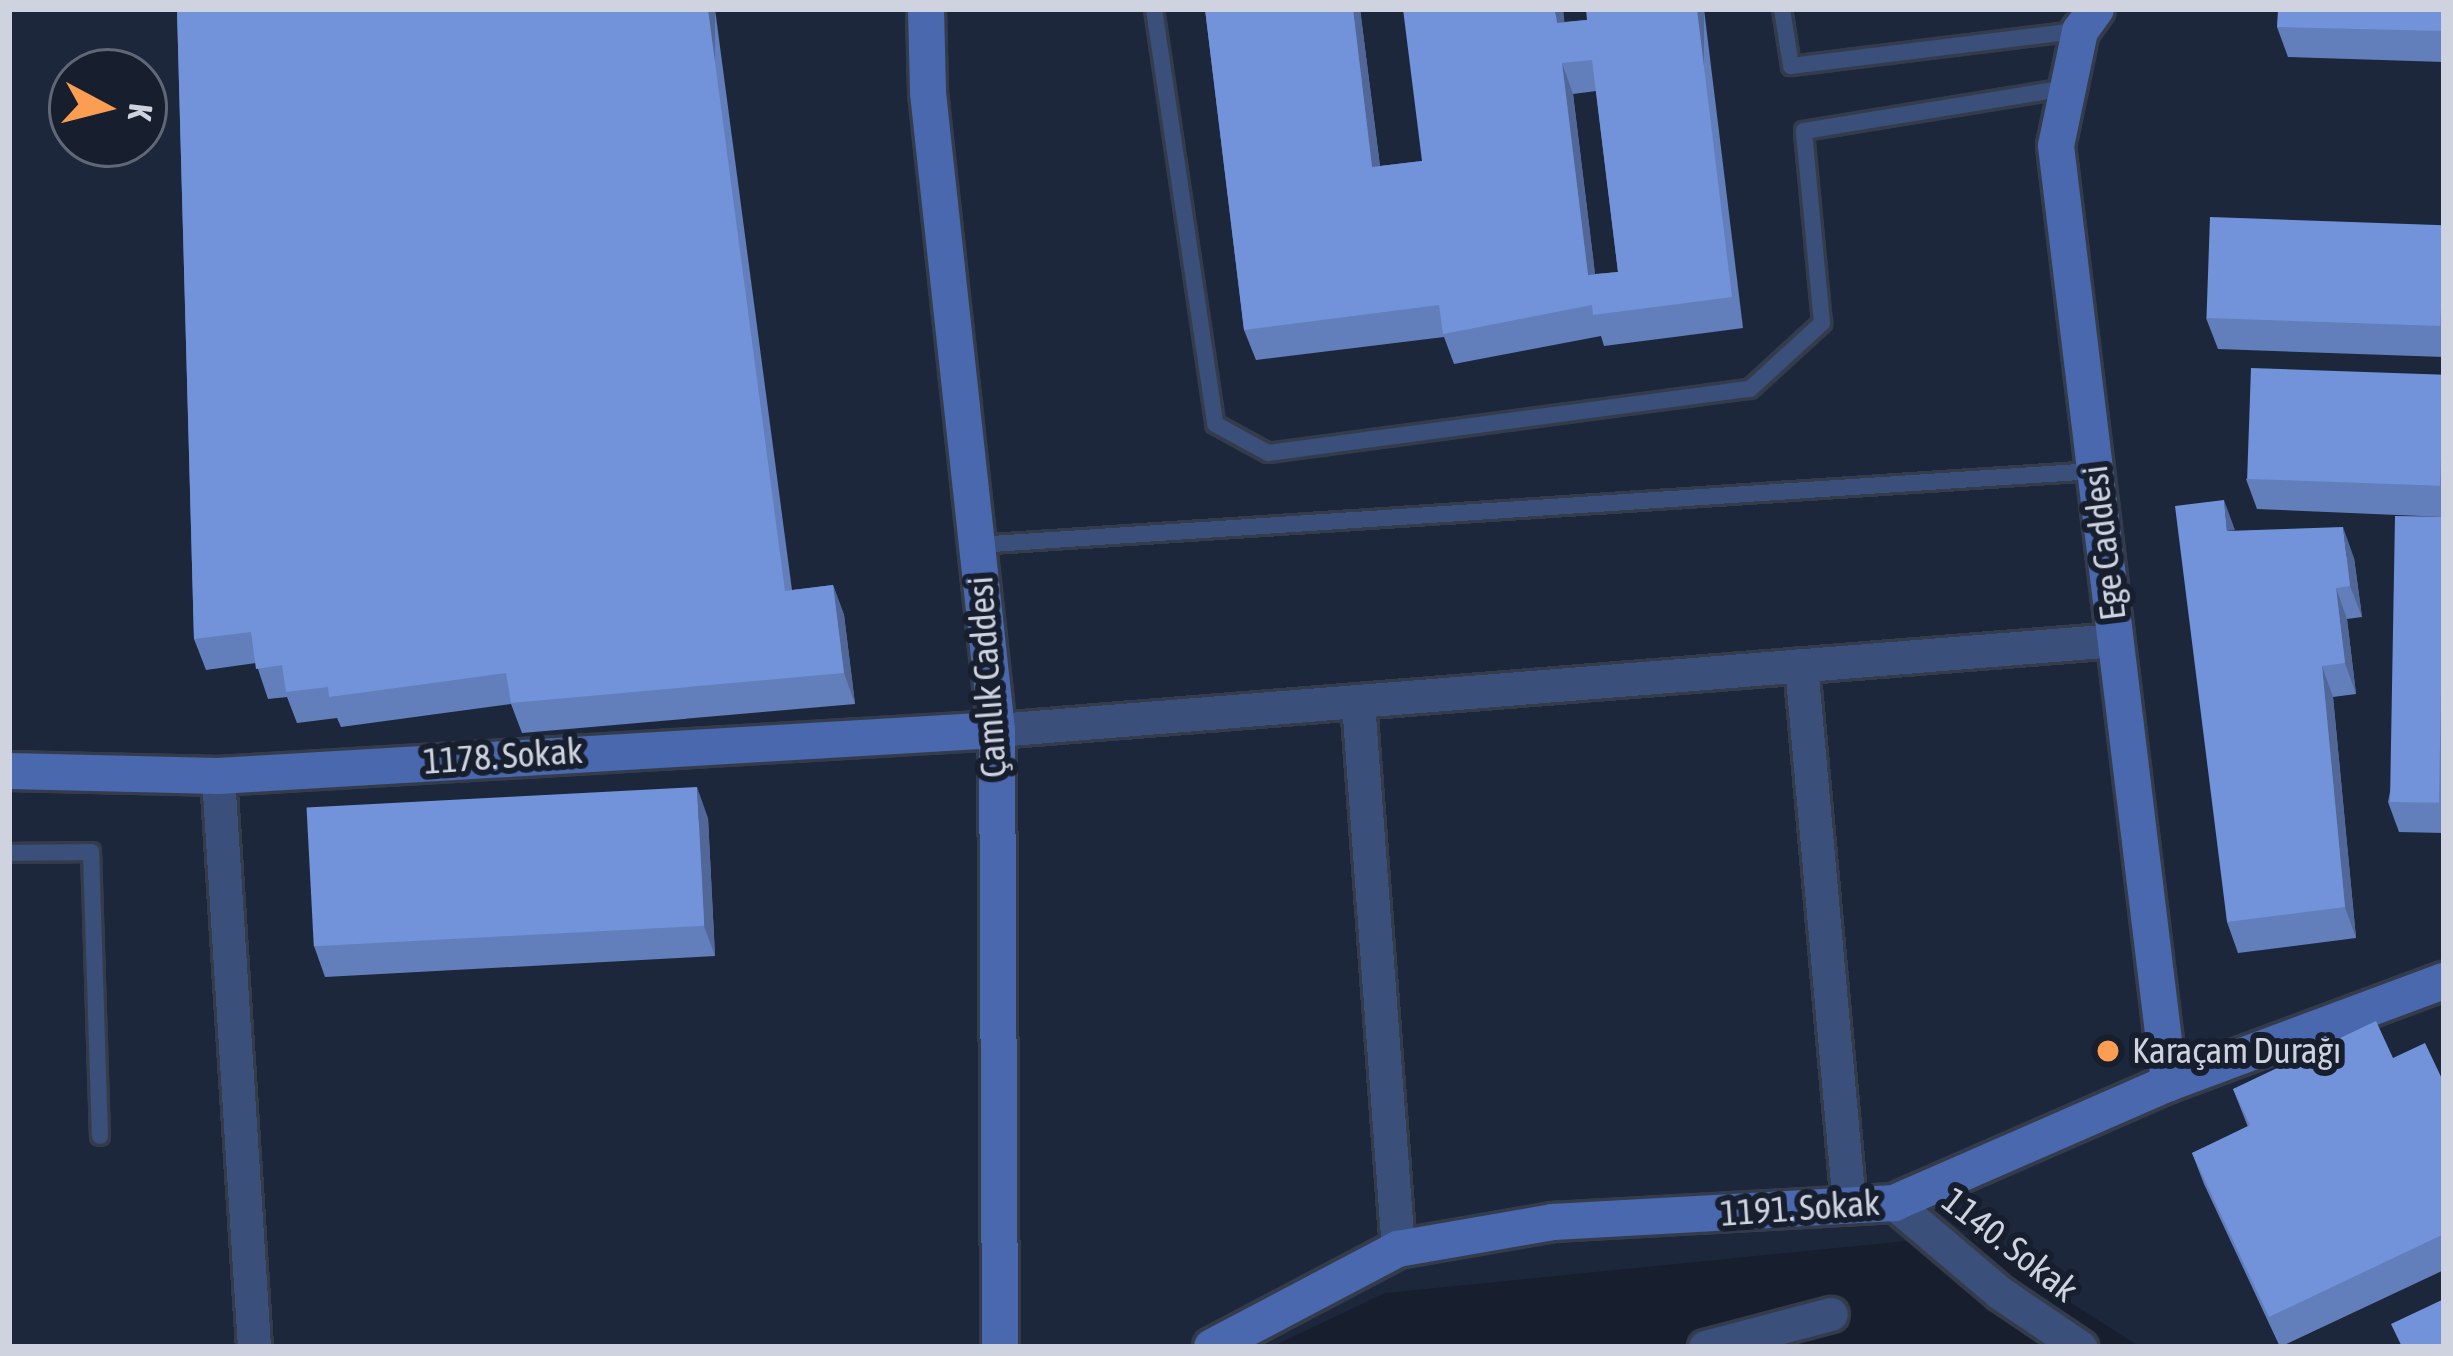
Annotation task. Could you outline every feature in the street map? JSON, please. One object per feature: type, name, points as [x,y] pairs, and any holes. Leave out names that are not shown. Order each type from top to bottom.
[{"type":"street","name":"Çamlık Caddesi","points":[[926,9],[997,730],[1000,1347]]},
{"type":"street","name":"Ege Caddesi","points":[[2088,20],[2056,146],[2169,1083]]},
{"type":"street","points":[[997,730],[2116,640]]},
{"type":"street","points":[[1801,665],[1849,1205]]},
{"type":"street","points":[[1358,702],[1398,1249]]},
{"type":"street","name":"1178. Sokak","points":[[9,771],[218,776],[997,730]]},
{"type":"street","points":[[218,776],[254,1347]]},
{"type":"street","name":"1191. Sokak","points":[[1212,1347],[1398,1249],[1553,1222],[1894,1203],[2169,1083],[2444,981]]},
{"type":"street","name":"1140. Sokak","points":[[1894,1203],[2000,1293],[2074,1345]]},
{"type":"street","points":[[1705,1347],[1832,1315]]},
{"type":"lane","points":[[1154,9],[1215,424],[1268,453],[1750,389],[1822,323],[1804,131],[2071,87]]},
{"type":"lane","points":[[1782,9],[1791,66],[2088,20]]},
{"type":"lane","points":[[977,544],[2096,471]]},
{"type":"lane","points":[[9,854],[91,852],[100,1136]]},
{"type":"shaded area","points":[[9,9],[2444,9],[2444,1347],[2140,1347],[1966,1235],[1385,1293],[1271,1347],[9,1347]]},
{"type":"building","points":[[177,9],[708,9],[785,591],[833,585],[844,673],[511,703],[506,673],[329,697],[328,687],[286,692],[282,665],[256,669],[251,632],[194,639]]},
{"type":"building","points":[[1205,9],[1353,9],[1372,167],[1422,161],[1403,9],[1555,9],[1557,23],[1587,20],[1586,9],[1697,9],[1732,297],[1593,315],[1592,305],[1443,334],[1439,305],[1244,330]],"holes":[[[1592,60],[1618,272],[1588,275],[1562,63]]]},
{"type":"building","points":[[2278,9],[2444,9],[2444,31],[2277,27]]},
{"type":"building","points":[[2210,217],[2444,225],[2440,326],[2206,318]]},
{"type":"building","points":[[2251,368],[2444,375],[2440,486],[2247,479]]},
{"type":"building","points":[[2224,500],[2227,531],[2343,527],[2350,586],[2336,588],[2345,663],[2322,666],[2345,907],[2227,922],[2175,506]]},
{"type":"building","points":[[2395,516],[2444,517],[2439,803],[2390,802]]},
{"type":"building","points":[[697,787],[704,926],[314,946],[307,807]]},
{"type":"building","points":[[2376,1021],[2393,1058],[2425,1043],[2444,1083],[2444,1234],[2269,1317],[2192,1153],[2250,1125],[2233,1089]]},
{"type":"building","points":[[2444,1299],[2444,1347],[2402,1347],[2391,1324]]},
{"type":"place","name":"Karaçam Durağı","points":[[2108,1051]]}]
